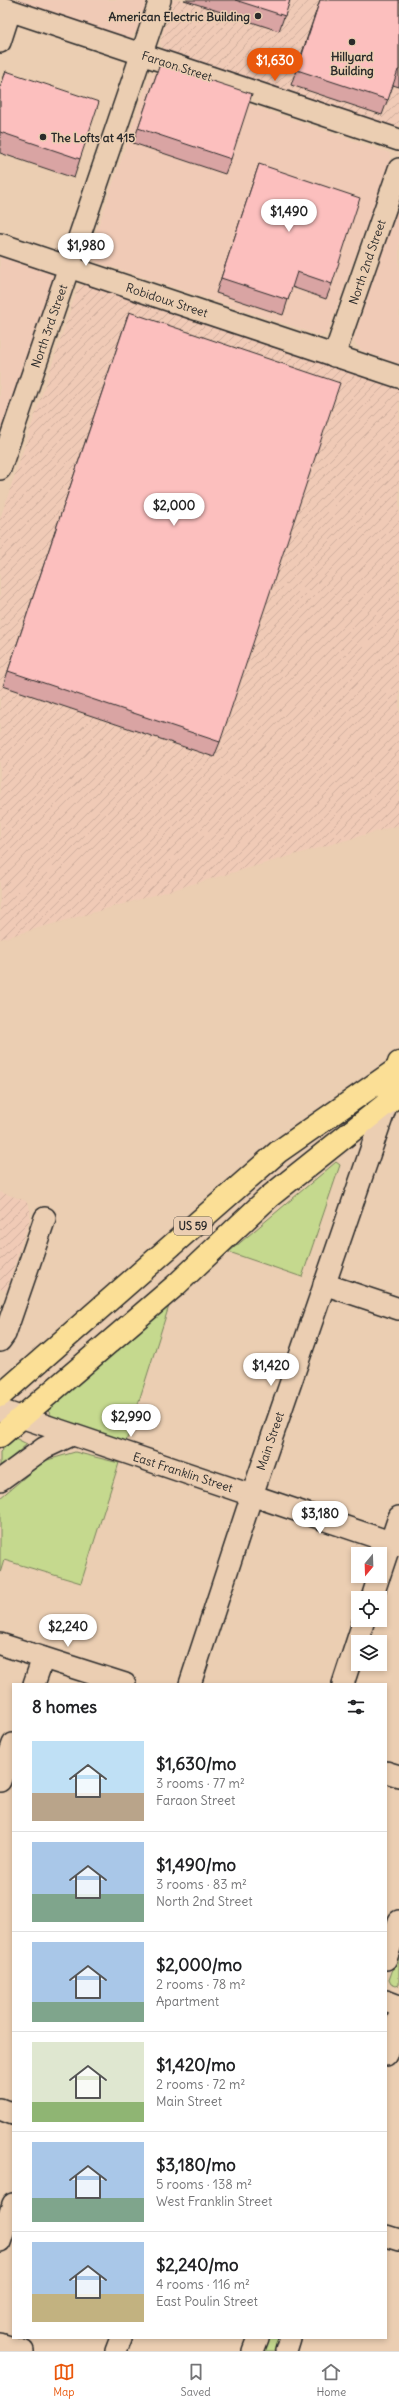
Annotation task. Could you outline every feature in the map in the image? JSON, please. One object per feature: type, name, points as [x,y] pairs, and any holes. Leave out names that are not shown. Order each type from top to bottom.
[{"type":"main road","name":"Main Street","points":[[393,1099],[398,1067]]},
{"type":"main road","name":"US 59","points":[[0,1396],[278,1152],[398,1067]]},
{"type":"main road","name":"US 59","points":[[0,1436],[176,1285],[269,1197],[393,1099]]},
{"type":"street","name":"North 3rd Street","points":[[0,469],[160,0]]},
{"type":"street","name":"Faraon Street","points":[[5,9],[399,140]]},
{"type":"street","points":[[0,42],[5,9]]},
{"type":"street","name":"North 2nd Street","points":[[334,356],[399,169]]},
{"type":"street","name":"Robidoux Street","points":[[0,244],[68,268],[399,377]]},
{"type":"street","name":"Main Street","points":[[190,1683],[252,1495],[324,1284],[393,1099]]},
{"type":"street","points":[[0,1340],[5,1334],[45,1218]]},
{"type":"street","points":[[324,1284],[399,1309]]},
{"type":"street","name":"East Franklin Street","points":[[0,1410],[395,1543]]},
{"type":"street","points":[[0,1480],[44,1448],[72,1435]]},
{"type":"street","points":[[387,1560],[395,1543],[399,1517]]},
{"type":"street","points":[[343,1683],[362,1627]]},
{"type":"street","points":[[0,1644],[122,1683]]},
{"type":"street","points":[[34,1683],[43,1658]]},
{"type":"street","points":[[0,1781],[12,1747]]},
{"type":"street","points":[[387,1772],[399,1776]]},
{"type":"street","points":[[387,1956],[399,1921]]},
{"type":"street","points":[[387,2001],[399,2006]]},
{"type":"street","points":[[387,2052],[399,2016]]},
{"type":"street","points":[[0,2109],[12,2114]]},
{"type":"street","points":[[0,2242],[12,2207]]},
{"type":"street","points":[[387,2236],[399,2240]]},
{"type":"street","points":[[116,2351],[121,2339]]},
{"type":"street","points":[[253,2351],[258,2339]]},
{"type":"street","points":[[286,2351],[290,2339]]},
{"type":"street","points":[[0,2344],[23,2351]]},
{"type":"shaded area","points":[[12,0],[147,0],[135,33],[130,38]]},
{"type":"shaded area","points":[[173,0],[399,0],[399,130],[164,51],[160,43]]},
{"type":"shaded area","points":[[155,72],[390,153],[390,160],[328,332],[322,336],[96,262],[91,257],[90,250],[150,75]]},
{"type":"shaded area","points":[[399,203],[399,364],[362,351],[353,341]]},
{"type":"shaded area","points":[[0,255],[52,272],[54,278],[0,434]]},
{"type":"shaded area","points":[[85,284],[94,285],[399,386],[399,825],[0,939],[0,519],[78,287]]},
{"type":"shaded area","points":[[0,1192],[26,1201],[30,1209],[30,1218],[6,1291],[0,1289]]},
{"type":"green space","points":[[336,1162],[340,1165],[302,1277],[229,1252]]},
{"type":"green space","points":[[169,1306],[126,1442],[53,1417],[48,1411],[53,1403]]},
{"type":"green space","points":[[15,1438],[27,1444],[0,1468],[0,1452]]},
{"type":"green space","points":[[75,1452],[119,1463],[81,1583],[4,1560],[0,1573],[0,1498],[44,1461]]},
{"type":"green space","points":[[399,1952],[399,1985],[396,1986],[391,1984],[389,1980]]},
{"type":"green space","points":[[268,2339],[281,2339],[276,2351],[264,2351]]},
{"type":"building","points":[[235,0],[290,0],[285,16]]},
{"type":"building","name":"Hillyard Building","points":[[320,0],[399,0],[399,70],[388,100],[297,70]]},
{"type":"building","points":[[160,64],[252,94],[231,159],[138,128]]},
{"type":"building","name":"The Lofts at 415","points":[[6,71],[99,102],[80,159],[0,132],[0,89]]},
{"type":"building","points":[[259,164],[360,198],[332,284],[297,272],[288,300],[221,278]]},
{"type":"building","points":[[129,312],[340,383],[220,742],[8,671]]},
{"type":"place","name":"American Electric Building","points":[[258,16]]},
{"type":"place","name":"Hillyard Building","points":[[352,42]]},
{"type":"place","name":"The Lofts at 415","points":[[43,137]]}]
